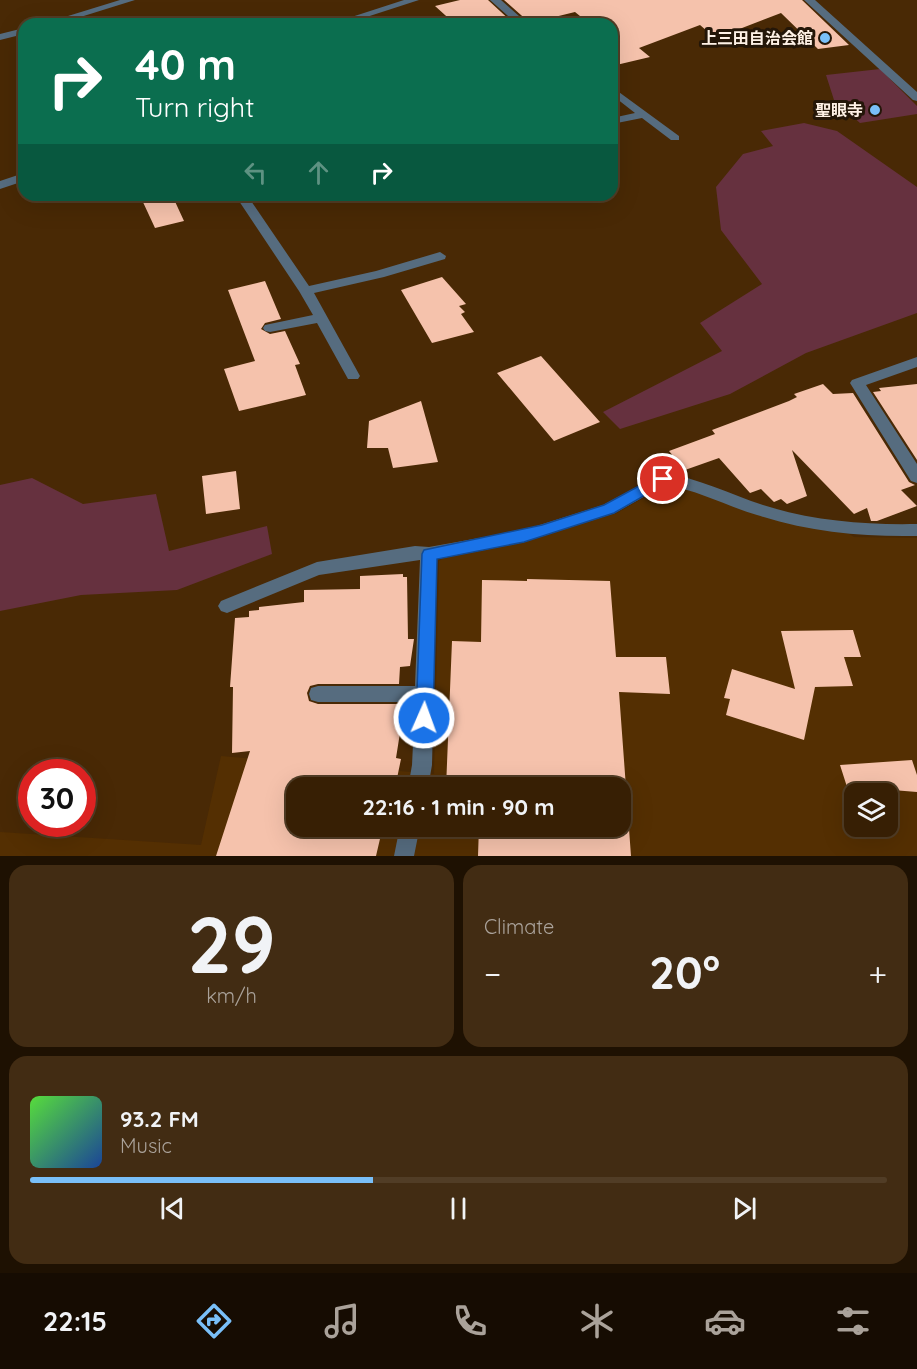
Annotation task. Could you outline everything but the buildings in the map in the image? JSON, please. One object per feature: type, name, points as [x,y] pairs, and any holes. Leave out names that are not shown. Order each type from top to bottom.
[{"type":"street","points":[[68,18],[130,0]]},
{"type":"street","points":[[355,18],[414,0]]},
{"type":"street","points":[[495,0],[516,18]]},
{"type":"street","points":[[809,0],[917,98]]},
{"type":"street","points":[[384,18],[400,13]]},
{"type":"street","points":[[0,37],[18,32]]},
{"type":"street","points":[[618,94],[675,138]]},
{"type":"street","points":[[618,120],[645,114]]},
{"type":"street","points":[[0,185],[18,179]]},
{"type":"street","points":[[245,201],[306,291],[353,376]]},
{"type":"street","points":[[306,291],[379,274],[440,256]]},
{"type":"street","points":[[270,328],[321,318]]},
{"type":"street","points":[[917,362],[857,382],[917,477]]},
{"type":"street","points":[[227,606],[317,569],[415,554],[429,554],[524,536],[598,512],[663,479],[701,487],[759,510],[830,526],[876,531],[917,530]]},
{"type":"street","points":[[420,777],[429,554]]},
{"type":"street","points":[[318,694],[425,694]]},
{"type":"street","points":[[404,856],[408,837]]},
{"type":"shaded area","points":[[880,69],[917,106],[917,114],[860,123],[834,100],[826,75]]},
{"type":"shaded area","points":[[804,123],[837,131],[917,187],[917,313],[806,353],[730,394],[620,429],[603,412],[722,351],[700,323],[762,284],[721,230],[716,187],[743,154],[773,146],[761,131]]},
{"type":"shaded area","points":[[32,478],[83,504],[156,494],[169,551],[267,526],[272,554],[177,590],[81,595],[0,611],[0,485]]},
{"type":"shaded area","points":[[668,484],[712,494],[762,516],[849,534],[854,537],[917,538],[917,856],[0,856],[0,832],[18,833],[18,837],[77,837],[201,845],[221,756],[434,774],[439,561],[449,553],[516,542],[617,513]]},
{"type":"place","name":"上三田自治会館","points":[[825,38]]},
{"type":"place","name":"聖眼寺","points":[[875,110]]},
{"type":"route","points":[[424,718],[429,554],[524,536],[609,509],[663,479]]}]
